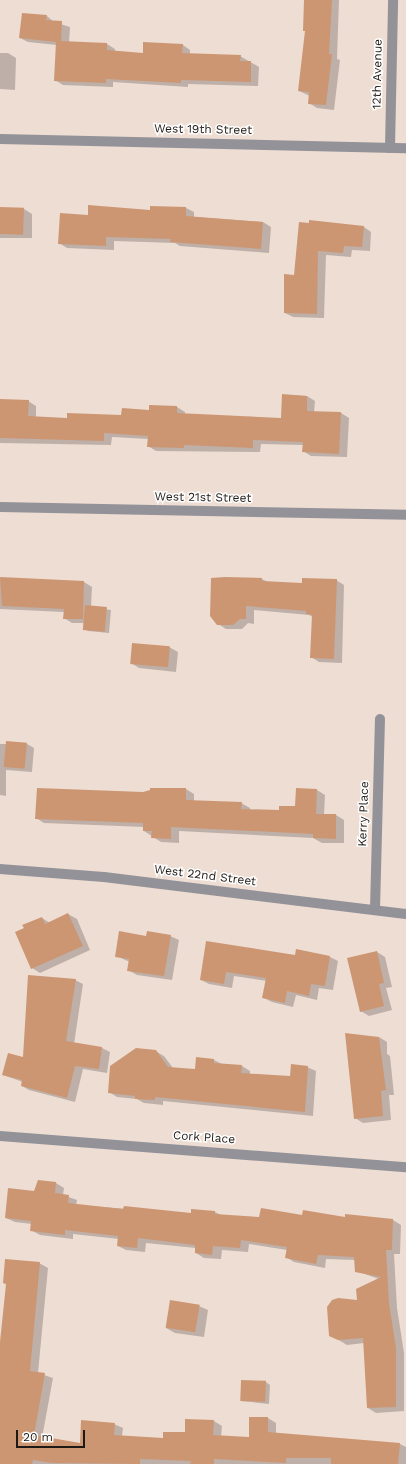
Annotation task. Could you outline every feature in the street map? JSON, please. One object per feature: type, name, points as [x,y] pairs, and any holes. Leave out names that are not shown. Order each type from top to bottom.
[{"type":"street","name":"12th Avenue","points":[[390,148],[393,0]]},
{"type":"street","name":"West 19th Street","points":[[0,139],[406,148]]},
{"type":"street","name":"West 21st Street","points":[[0,507],[406,515]]},
{"type":"street","name":"Kerry Place","points":[[374,909],[380,719]]},
{"type":"street","name":"West 22nd Street","points":[[0,869],[104,877],[406,914]]},
{"type":"street","name":"Cork Place","points":[[0,1136],[406,1166]]},
{"type":"building","points":[[304,0],[332,0],[329,54],[332,54],[326,105],[308,104],[309,92],[298,91],[305,31],[303,31]]},
{"type":"building","points":[[22,13],[47,15],[46,20],[62,21],[61,41],[107,43],[107,50],[143,53],[143,42],[183,44],[182,53],[241,55],[240,61],[251,61],[251,82],[181,80],[181,83],[106,79],[106,83],[54,81],[56,42],[19,38]]},
{"type":"building","points":[[88,205],[150,210],[150,206],[186,207],[186,216],[263,222],[261,249],[170,242],[171,239],[106,237],[106,246],[58,244],[60,213],[88,215]]},
{"type":"building","points":[[0,207],[24,208],[23,235],[0,234]]},
{"type":"building","points":[[309,220],[364,226],[362,247],[344,246],[343,253],[318,251],[317,314],[284,313],[284,274],[294,275],[299,222],[309,223]]},
{"type":"building","points":[[282,394],[307,396],[307,411],[341,412],[339,454],[302,452],[303,442],[253,440],[253,448],[184,445],[184,448],[147,447],[148,436],[104,433],[104,441],[0,438],[0,399],[29,400],[28,416],[67,418],[67,413],[121,415],[122,408],[149,410],[149,405],[177,406],[177,413],[281,418]]},
{"type":"building","points":[[0,577],[84,581],[83,619],[63,619],[64,609],[2,606]]},
{"type":"building","points":[[211,578],[262,578],[262,581],[302,583],[302,578],[337,579],[334,659],[310,658],[312,615],[306,614],[306,611],[246,606],[246,619],[240,619],[233,625],[217,625],[210,616]]},
{"type":"building","points":[[85,605],[107,607],[105,632],[83,630]]},
{"type":"building","points":[[132,643],[170,646],[168,667],[130,664]]},
{"type":"building","points":[[6,741],[27,743],[25,769],[4,767]]},
{"type":"building","points":[[37,788],[143,792],[150,790],[150,788],[186,788],[186,800],[242,802],[241,809],[279,810],[279,806],[295,806],[296,788],[317,789],[316,814],[336,814],[336,839],[313,838],[313,834],[171,827],[171,839],[151,838],[152,831],[143,831],[143,823],[35,819]]},
{"type":"building","points":[[68,913],[83,946],[31,969],[15,932],[24,928],[22,925],[42,917],[45,924]]},
{"type":"building","points":[[119,931],[146,936],[147,931],[171,935],[164,976],[127,971],[129,959],[115,957]]},
{"type":"building","points":[[206,941],[295,955],[296,949],[330,956],[325,986],[311,984],[309,996],[287,991],[285,1003],[262,998],[266,978],[226,972],[224,984],[200,980]]},
{"type":"building","points":[[377,951],[384,983],[379,984],[384,1006],[360,1012],[347,958]]},
{"type":"building","points":[[28,975],[76,979],[66,1041],[102,1047],[99,1069],[75,1066],[67,1098],[21,1086],[22,1080],[2,1075],[8,1053],[23,1057]]},
{"type":"building","points":[[345,1033],[379,1037],[386,1090],[381,1091],[383,1116],[354,1119]]},
{"type":"building","points":[[136,1048],[156,1050],[168,1067],[195,1069],[196,1057],[214,1059],[214,1063],[242,1065],[241,1073],[290,1076],[291,1064],[308,1066],[305,1112],[155,1097],[155,1100],[135,1099],[135,1096],[108,1093],[110,1066]]},
{"type":"building","points":[[38,1180],[56,1182],[55,1193],[69,1195],[68,1203],[123,1209],[124,1206],[191,1213],[191,1209],[215,1211],[215,1214],[259,1217],[261,1208],[302,1215],[303,1210],[345,1217],[345,1214],[393,1219],[392,1250],[386,1250],[389,1303],[396,1348],[396,1407],[367,1408],[363,1338],[338,1340],[329,1336],[327,1307],[332,1300],[338,1298],[357,1300],[356,1289],[381,1277],[355,1272],[354,1257],[318,1255],[316,1264],[285,1258],[287,1247],[241,1240],[240,1248],[213,1246],[212,1255],[195,1253],[195,1245],[138,1238],[137,1248],[117,1246],[118,1236],[65,1230],[65,1235],[30,1231],[31,1221],[5,1218],[8,1188],[34,1191]]},
{"type":"building","points":[[5,1259],[40,1262],[30,1371],[45,1373],[34,1435],[80,1443],[81,1420],[115,1423],[114,1435],[163,1438],[163,1432],[185,1432],[185,1419],[214,1420],[213,1435],[249,1437],[249,1417],[268,1417],[268,1432],[400,1443],[398,1464],[331,1464],[331,1458],[286,1458],[286,1463],[214,1459],[214,1464],[190,1464],[191,1461],[140,1459],[140,1464],[52,1463],[33,1460],[32,1464],[0,1464],[0,1342],[6,1284],[3,1283]]},
{"type":"building","points":[[170,1300],[200,1305],[195,1332],[166,1328]]},
{"type":"building","points":[[241,1380],[266,1381],[265,1402],[240,1401]]}]
